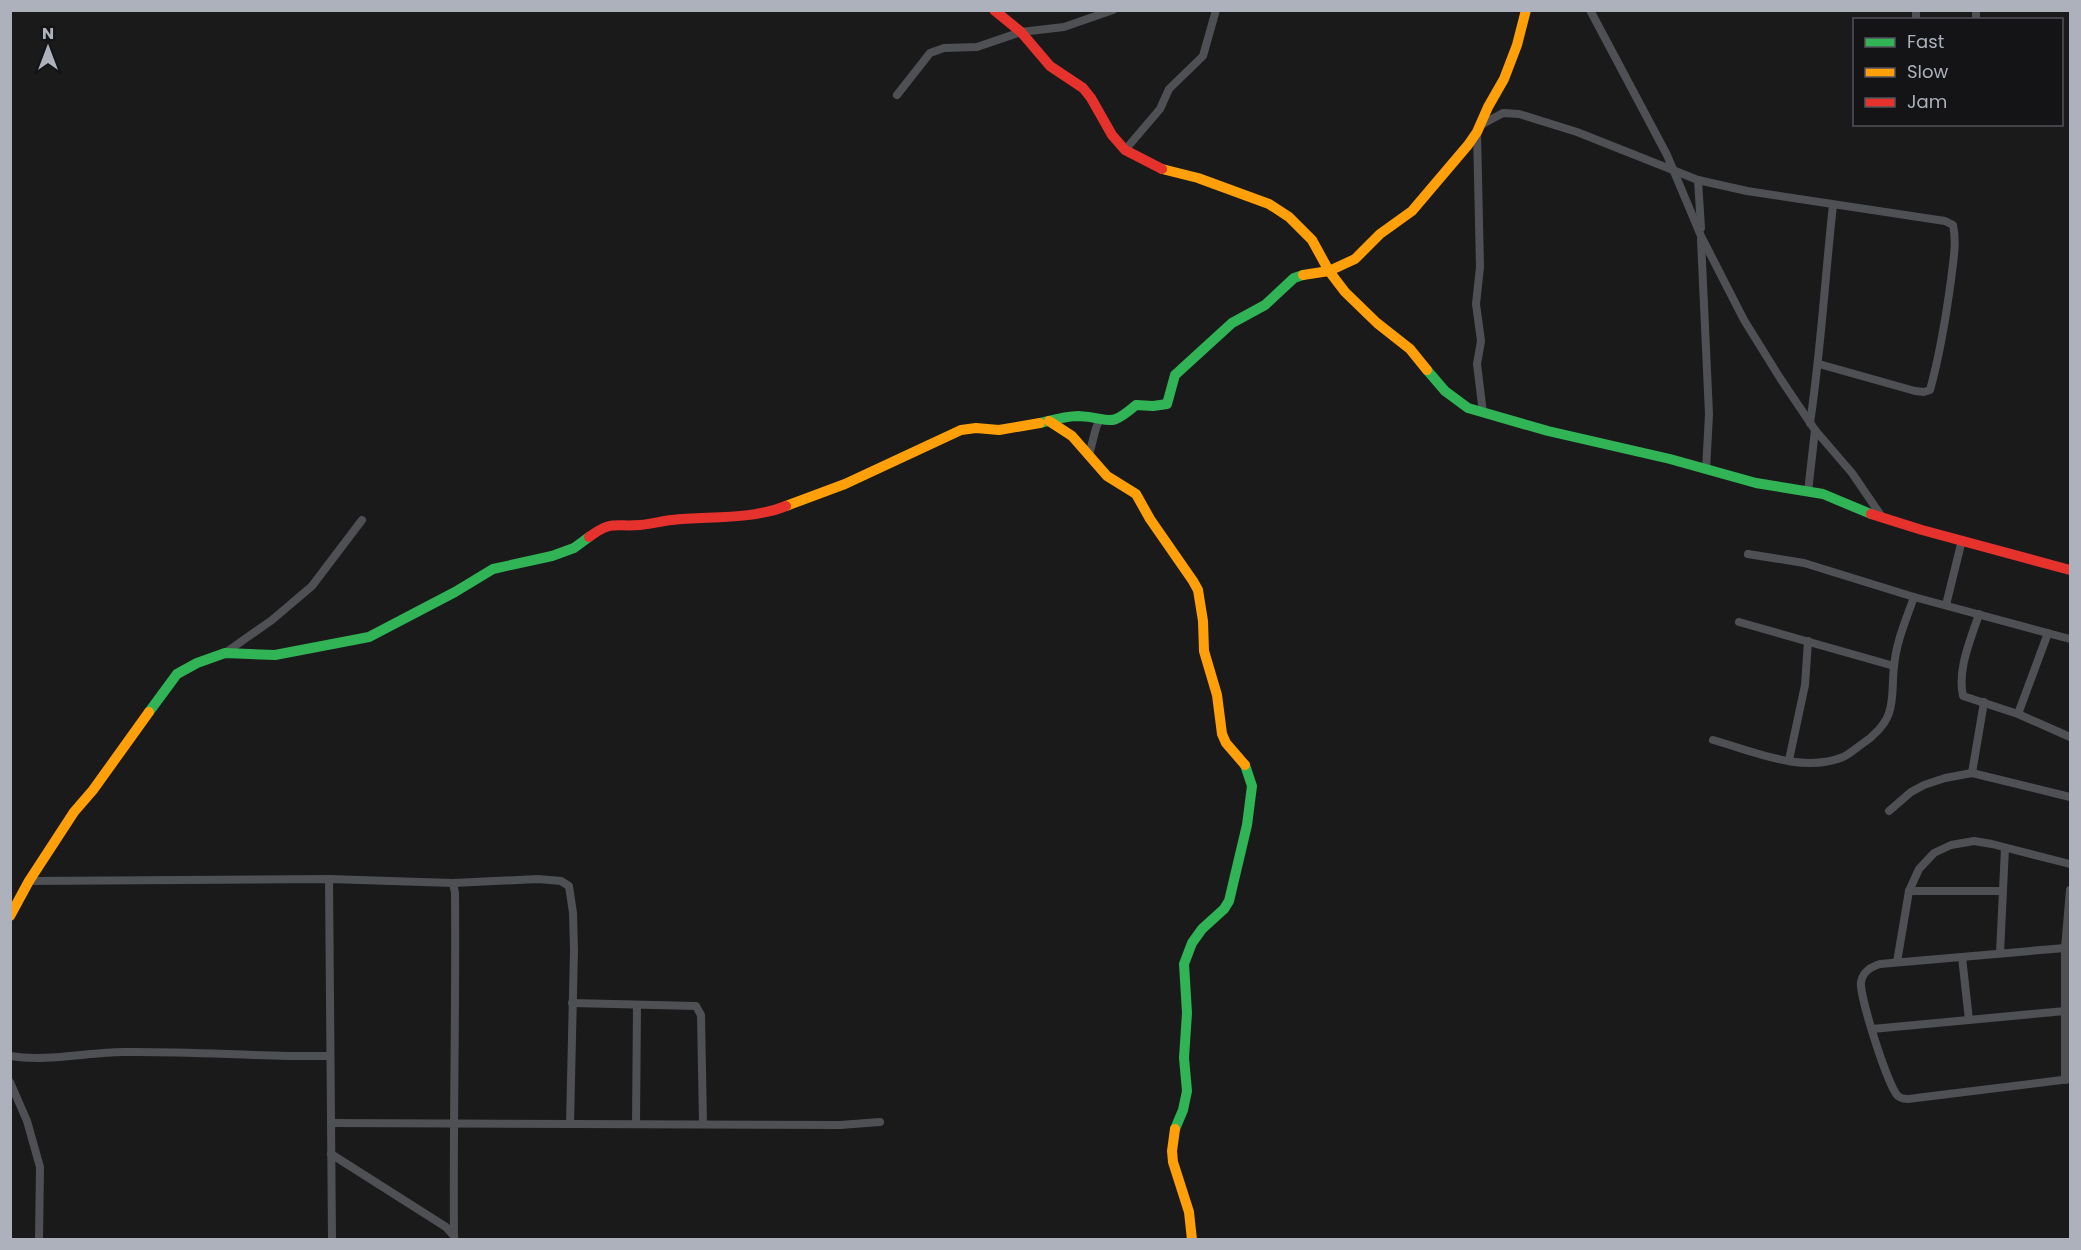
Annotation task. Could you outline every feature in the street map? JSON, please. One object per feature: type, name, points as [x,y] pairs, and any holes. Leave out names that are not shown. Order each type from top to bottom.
[{"type":"street","points":[[994,10],[1021,32],[1050,66],[1083,88],[1112,135],[1125,150],[1165,171],[1198,178],[1269,204],[1289,217],[1319,250],[1329,271],[1346,292],[1377,323],[1415,355],[1445,391],[1468,408],[1548,432],[1639,452],[1756,483],[1823,494],[1862,511],[2070,570]]},
{"type":"street","points":[[897,95],[930,53],[937,49],[977,47],[1021,32],[1064,27],[1113,10]]},
{"type":"street","points":[[1125,150],[1160,109],[1170,89],[1203,56],[1216,10]]},
{"type":"street","points":[[225,653],[274,655],[369,637],[426,608],[493,568],[552,556],[574,548],[603,527],[770,513],[844,484],[961,430],[976,428],[999,430],[1077,416],[1117,420],[1136,405],[1167,404],[1174,375],[1216,336],[1245,315],[1265,305],[1294,278],[1329,271],[1355,259],[1380,234],[1412,211],[1468,145],[1478,129],[1507,70],[1522,29],[1526,10]]},
{"type":"street","points":[[1590,10],[1674,171],[1701,236],[1744,320],[1813,426],[1852,473],[1882,517]]},
{"type":"street","points":[[1478,129],[1503,113],[1519,114],[1576,132],[1698,180],[1747,191],[1945,221],[1953,225],[1954,259],[1947,314],[1930,390],[1915,391],[1819,364]]},
{"type":"street","points":[[1478,129],[1479,267],[1476,304],[1481,341],[1477,364],[1483,413]]},
{"type":"street","points":[[1698,180],[1709,414],[1706,470]]},
{"type":"street","points":[[1808,492],[1822,304],[1833,205]]},
{"type":"street","points":[[1089,455],[1100,419]]},
{"type":"street","points":[[1048,421],[1068,432],[1107,476],[1136,494],[1150,519],[1196,585],[1202,611],[1204,651],[1217,694],[1222,734],[1226,743],[1246,766],[1252,786],[1247,825],[1229,901],[1197,936],[1188,951],[1184,964],[1187,1013],[1184,1058],[1187,1091],[1185,1104],[1176,1125],[1172,1151],[1189,1212],[1192,1239]]},
{"type":"street","points":[[10,916],[29,881],[74,812],[133,735],[170,681],[185,668],[225,653],[272,620],[312,586],[362,520]]},
{"type":"street","points":[[1946,605],[1962,540]]},
{"type":"street","points":[[1748,554],[1804,563],[1914,597],[2070,639]]},
{"type":"street","points":[[1713,740],[1806,763],[1825,762],[1845,757],[1883,724],[1890,712],[1899,636],[1914,597]]},
{"type":"street","points":[[1979,614],[1965,655],[1963,696],[2018,714],[2070,737]]},
{"type":"street","points":[[1739,622],[1894,666]]},
{"type":"street","points":[[2018,714],[2048,633]]},
{"type":"street","points":[[1789,760],[1805,685],[1808,641]]},
{"type":"street","points":[[1972,773],[1984,702]]},
{"type":"street","points":[[1889,811],[1911,792],[1924,785],[1972,773],[2070,797]]},
{"type":"street","points":[[1898,962],[1909,891],[1919,869],[1934,853],[1951,845],[1974,841],[2070,864]]},
{"type":"street","points":[[2000,953],[2005,848]]},
{"type":"street","points":[[29,881],[329,879],[453,883],[561,880],[569,886],[573,913],[570,1124]]},
{"type":"street","points":[[329,879],[332,1239]]},
{"type":"street","points":[[453,883],[455,893],[454,1238]]},
{"type":"street","points":[[1909,891],[2002,891]]},
{"type":"street","points":[[2066,948],[1898,962],[1872,966],[1865,972],[1861,980],[1864,1007],[1892,1087],[1899,1097],[1906,1099],[2068,1080],[2066,948],[2070,892]]},
{"type":"street","points":[[1962,957],[1969,1020]]},
{"type":"street","points":[[572,1003],[696,1006],[701,1015],[703,1124]]},
{"type":"street","points":[[636,1124],[637,1005]]},
{"type":"street","points":[[1872,1029],[2066,1011]]},
{"type":"street","points":[[10,1056],[32,1058],[95,1052],[128,1052],[283,1057],[330,1056]]},
{"type":"street","points":[[10,1082],[27,1121],[40,1167],[39,1239]]},
{"type":"street","points":[[331,1124],[840,1125],[880,1122]]},
{"type":"street","points":[[331,1154],[446,1227],[454,1238]]},
{"type":"traffic: fast","points":[[1040,423],[1073,416],[1114,420],[1136,405],[1167,404],[1175,375],[1232,323],[1265,305],[1294,278],[1303,275]]},
{"type":"traffic: fast","points":[[1427,370],[1445,391],[1468,408],[1548,431],[1670,459],[1756,483],[1823,494],[1871,514]]},
{"type":"traffic: fast","points":[[149,712],[177,674],[197,663],[225,653],[275,655],[369,637],[455,592],[493,569],[552,556],[574,548],[589,537]]},
{"type":"traffic: fast","points":[[1175,1129],[1183,1110],[1187,1091],[1184,1058],[1187,1013],[1184,964],[1192,943],[1229,901],[1247,825],[1252,786],[1245,765]]},
{"type":"traffic: slow","points":[[1303,275],[1329,271],[1355,259],[1380,234],[1412,211],[1468,145],[1504,79],[1517,45],[1526,10]]},
{"type":"traffic: slow","points":[[1162,169],[1198,178],[1269,204],[1289,217],[1312,240],[1329,271],[1345,292],[1377,323],[1410,349],[1427,370]]},
{"type":"traffic: slow","points":[[1049,421],[1072,436],[1107,476],[1136,494],[1150,519],[1193,581],[1198,590],[1203,621],[1204,651],[1217,695],[1222,734],[1226,743],[1245,765]]},
{"type":"traffic: slow","points":[[786,506],[845,484],[961,430],[976,428],[999,430],[1040,423]]},
{"type":"traffic: slow","points":[[10,916],[29,881],[74,812],[93,790],[149,712]]},
{"type":"traffic: slow","points":[[1175,1129],[1173,1162],[1189,1212],[1192,1240]]},
{"type":"traffic: jam","points":[[994,10],[1021,32],[1050,66],[1083,88],[1112,135],[1125,150],[1162,169]]},
{"type":"traffic: jam","points":[[589,537],[613,525],[640,525],[672,520],[744,516],[786,506]]},
{"type":"traffic: jam","points":[[1871,514],[2070,570]]}]
